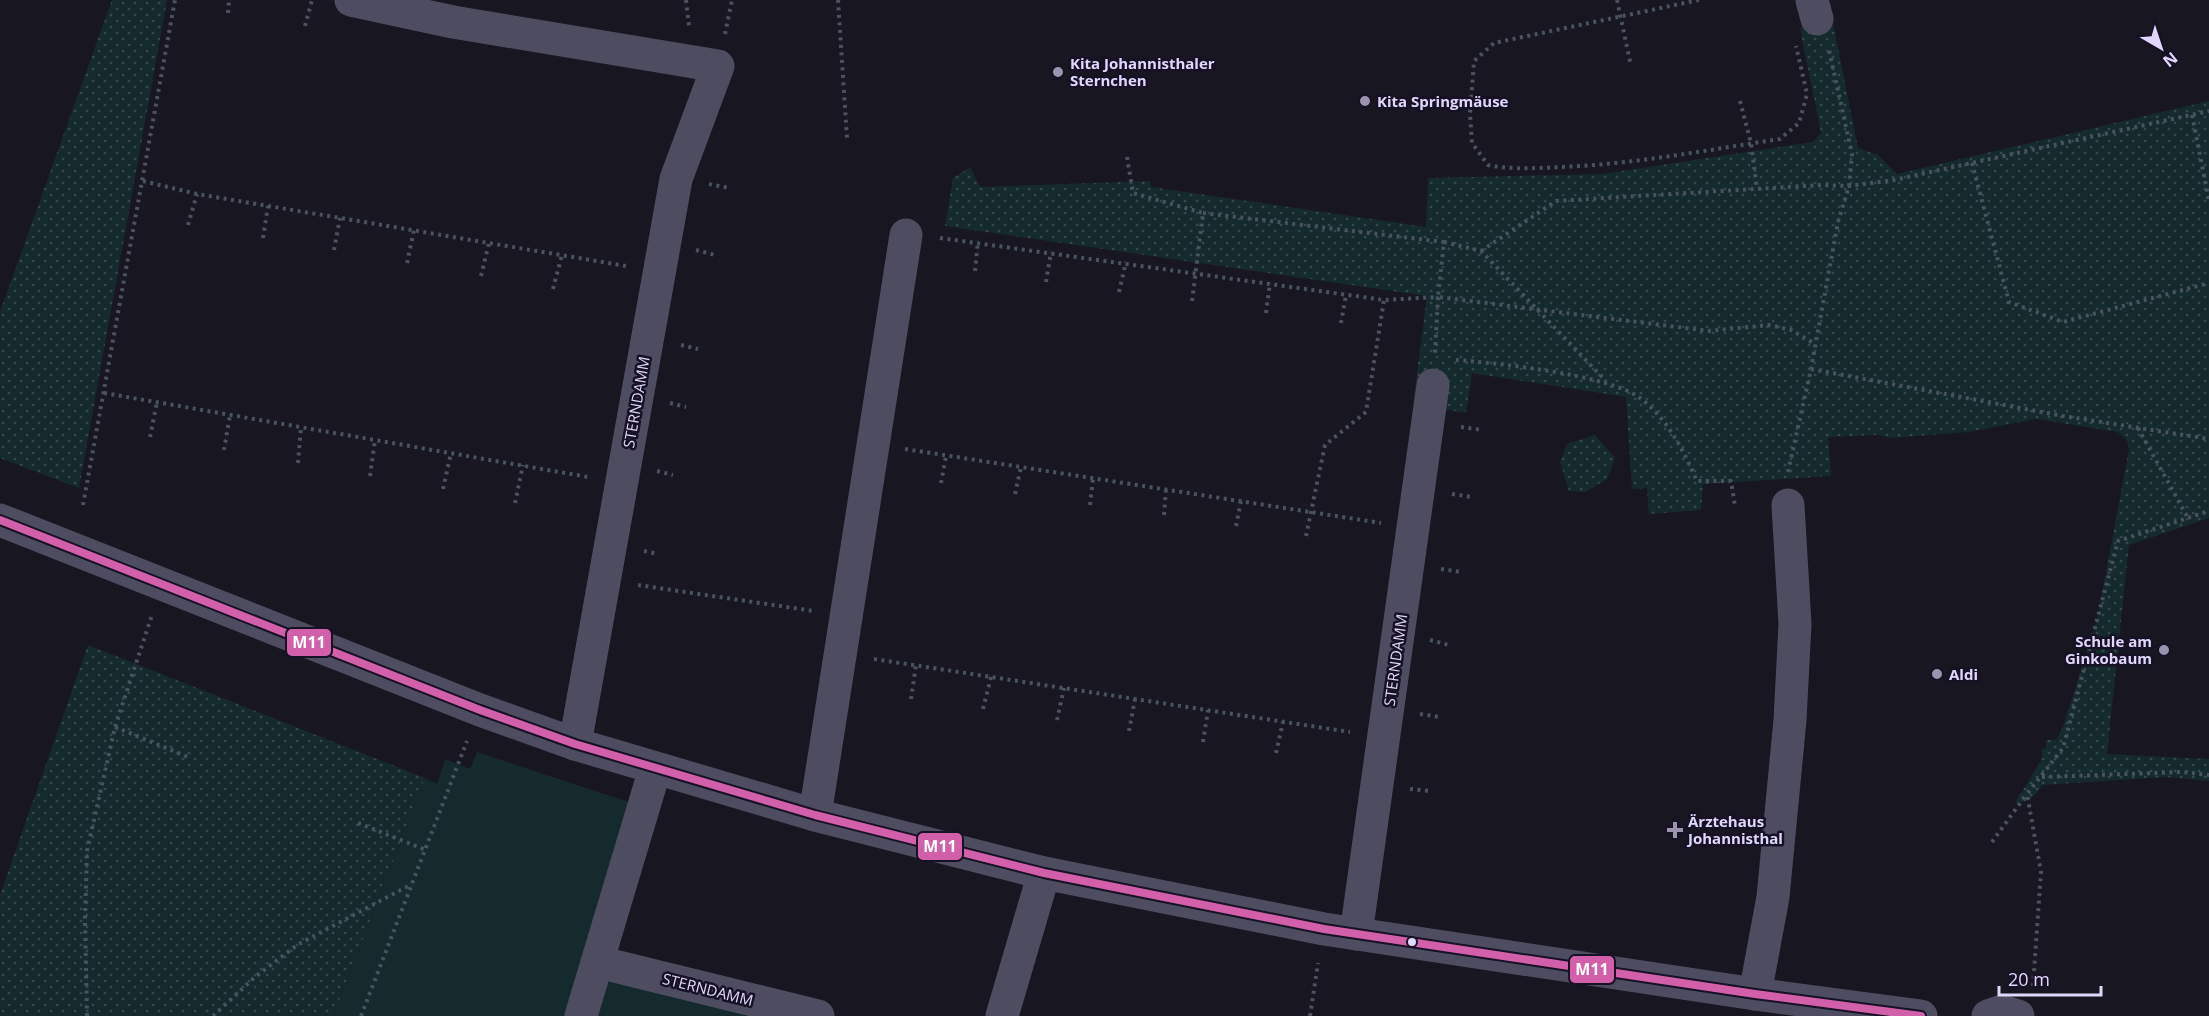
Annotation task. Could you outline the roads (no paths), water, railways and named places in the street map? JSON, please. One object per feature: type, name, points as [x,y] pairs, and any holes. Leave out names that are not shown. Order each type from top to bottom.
[{"type":"street","name":"STERNDAMM","points":[[351,0],[453,22],[718,66],[676,179],[575,744]]},
{"type":"street","points":[[815,816],[906,235]]},
{"type":"street","name":"STERNDAMM","points":[[1356,934],[1434,372]]},
{"type":"street","points":[[1755,994],[1773,897],[1790,720],[1795,624],[1788,505]]},
{"type":"street","points":[[0,520],[480,710],[575,744],[815,816],[1044,873],[1356,934],[1755,994],[1921,1016]]},
{"type":"street","points":[[581,1016],[655,769]]},
{"type":"street","points":[[1002,1016],[1044,873]]},
{"type":"street","name":"STERNDAMM","points":[[598,962],[818,1016]]},
{"type":"street","points":[[1988,1016],[2025,1005]]},
{"type":"place","name":"Kita Johannisthaler Sternchen","points":[[1058,72]]},
{"type":"place","name":"Kita Springmäuse","points":[[1365,101]]},
{"type":"place","name":"Schule am Ginkobaum","points":[[2164,650]]},
{"type":"place","name":"Aldi","points":[[1937,674]]},
{"type":"place","name":"Ärztehaus Johannisthal","points":[[1675,830]]}]
